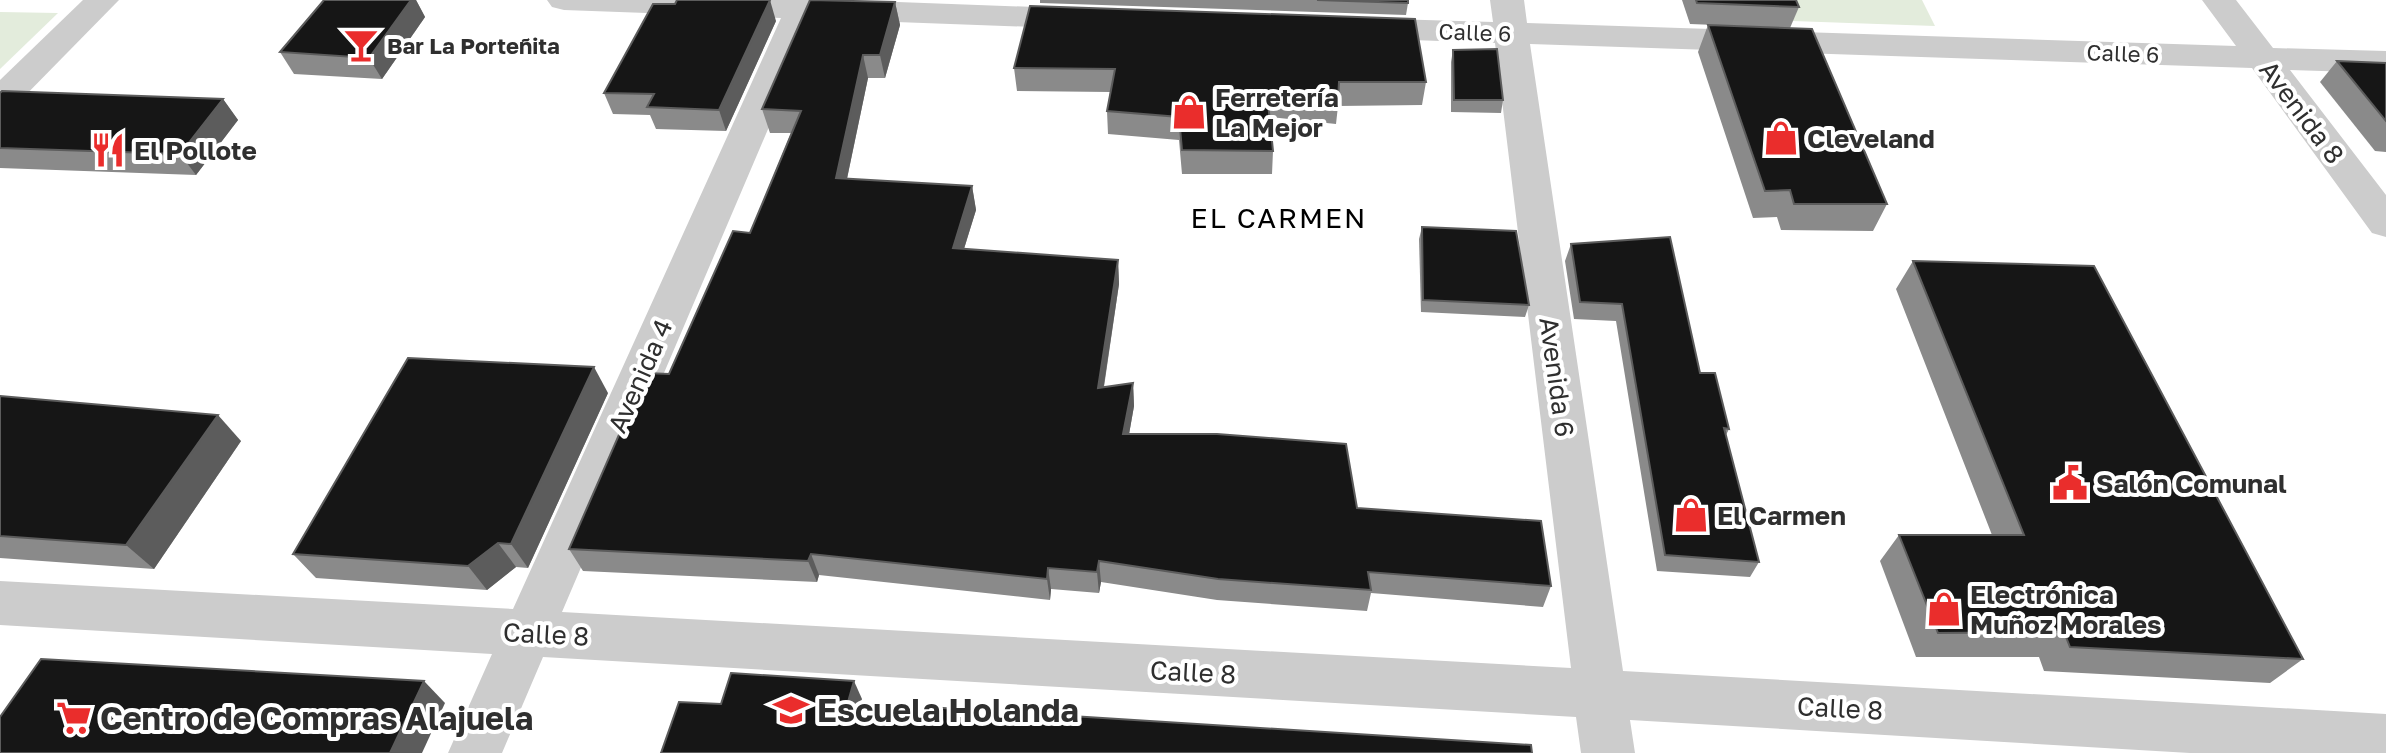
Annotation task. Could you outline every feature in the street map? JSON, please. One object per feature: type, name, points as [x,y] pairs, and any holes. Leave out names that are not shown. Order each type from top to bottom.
[{"type":"street","points":[[0,100],[102,0]]},
{"type":"street","points":[[564,0],[804,5],[1114,20]]},
{"type":"street","name":"Avenida 8","points":[[2219,0],[2386,223]]},
{"type":"street","name":"Avenida 4","points":[[475,753],[804,5]]},
{"type":"street","name":"Calle 6","points":[[1321,27],[1509,16],[2261,58],[2386,62]]},
{"type":"street","name":"Avenida 6","points":[[1509,16],[1608,753]]},
{"type":"street","name":"Calle 8","points":[[0,603],[2386,739]]},
{"type":"green space","points":[[1757,0],[1922,0],[1935,26],[1764,20]]},
{"type":"green space","points":[[0,12],[58,13],[0,69]]},
{"type":"building","points":[[324,0],[411,0],[369,58],[280,52]]},
{"type":"building","points":[[677,0],[770,0],[719,110],[647,107],[654,94],[604,93],[653,4],[675,4]]},
{"type":"building","points":[[810,0],[895,2],[880,55],[863,55],[836,178],[972,186],[953,248],[1118,260],[1098,388],[1133,383],[1123,434],[1217,434],[1346,444],[1357,508],[1541,521],[1551,586],[1368,572],[1371,590],[1218,579],[1099,561],[1097,572],[1048,568],[1047,579],[811,554],[808,561],[569,549],[646,373],[669,374],[733,231],[750,233],[801,111],[762,109]]},
{"type":"building","points":[[1317,0],[1408,0],[1408,3]]},
{"type":"building","points":[[1696,0],[1796,0],[1799,7],[1697,3]]},
{"type":"building","points":[[1030,6],[1415,19],[1426,82],[1339,82],[1338,100],[1267,93],[1273,151],[1182,150],[1179,117],[1107,111],[1115,69],[1014,68]]},
{"type":"building","name":"Cleveland","points":[[1708,25],[1812,29],[1887,204],[1794,204],[1790,190],[1765,191]]},
{"type":"building","points":[[1497,49],[1503,100],[1454,100],[1453,50]]},
{"type":"building","points":[[2337,61],[2386,63],[2386,121]]},
{"type":"building","points":[[2,91],[223,99],[180,154],[0,148]]},
{"type":"building","points":[[1422,227],[1516,231],[1529,305],[1423,300]]},
{"type":"building","points":[[1670,237],[1700,373],[1715,373],[1729,429],[1724,428],[1759,562],[1665,555],[1622,304],[1580,302],[1571,244]]},
{"type":"building","name":"Salón Comunal","points":[[1913,261],[2094,266],[2303,659],[2070,647],[2064,632],[1938,633],[1899,535],[2024,535]]},
{"type":"building","points":[[408,358],[594,367],[511,544],[498,543],[468,566],[293,554]]},
{"type":"building","points":[[0,396],[218,415],[126,545],[0,536]]},
{"type":"building","points":[[41,659],[424,681],[390,753],[0,753],[0,717]]},
{"type":"building","name":"Escuela Holanda","points":[[731,673],[854,681],[848,702],[1531,745],[1532,753],[661,753],[679,702],[721,704]]},
{"type":"place","name":"Bar La Porteñita","points":[[361,45]]},
{"type":"place","name":"Ferretería La Mejor","points":[[1189,112]]},
{"type":"place","name":"Cleveland","points":[[1781,138]]},
{"type":"place","name":"El Pollote","points":[[108,150]]},
{"type":"place","name":"Salón Comunal","points":[[2070,483]]},
{"type":"place","name":"El Carmen","points":[[1691,515]]},
{"type":"place","name":"Electrónica Muñoz Morales","points":[[1944,609]]},
{"type":"place","name":"Escuela Holanda","points":[[791,710]]},
{"type":"place","name":"Centro de Compras Alajuela","points":[[74,718]]},
{"type":"district","name":"EL CARMEN","points":[[1279,217]]}]
